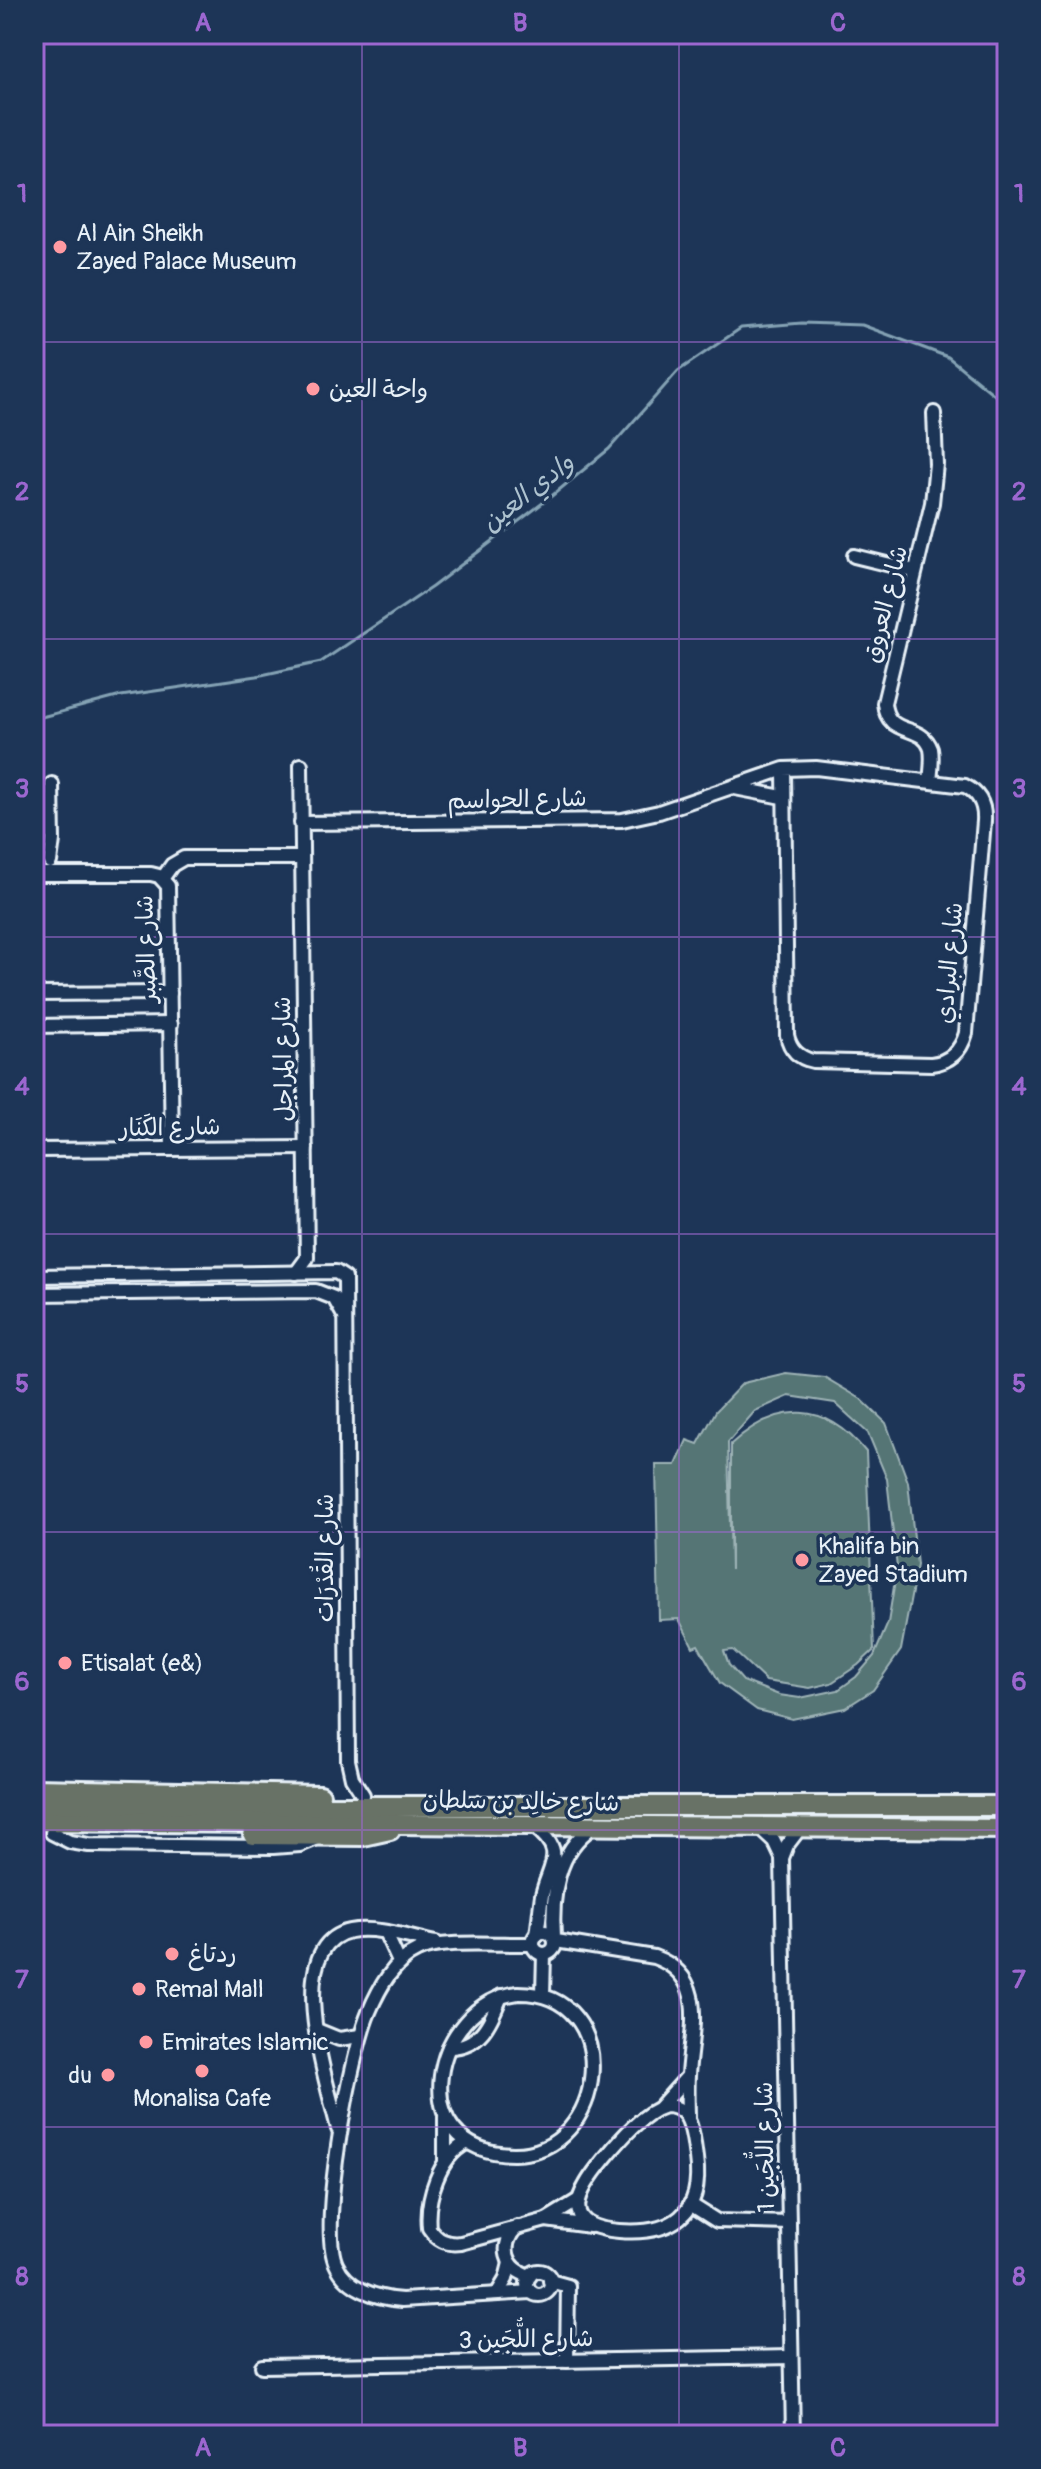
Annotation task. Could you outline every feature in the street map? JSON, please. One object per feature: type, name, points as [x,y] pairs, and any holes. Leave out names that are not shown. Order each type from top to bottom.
[{"type":"main road","points":[[34,1779],[174,1793]]},
{"type":"main road","points":[[34,1789],[363,1795],[415,1798],[466,1807]]},
{"type":"main road","name":"شارع خالِد بن سلطان","points":[[34,1806],[1007,1806]]},
{"type":"main road","name":"شارع خالِد بن سلطان","points":[[34,1821],[1007,1829]]},
{"type":"main road","points":[[43,1833],[370,1836],[398,1824]]},
{"type":"street","name":"شارع العروق","points":[[930,781],[932,758],[927,742],[919,734],[893,724],[886,715],[884,703],[934,491],[934,413]]},
{"type":"street","points":[[854,556],[915,571]]},
{"type":"street","name":"شارع المراجل","points":[[301,765],[307,1258]]},
{"type":"street","name":"شارع البرادي","points":[[728,788],[784,769],[816,768],[959,784],[970,788],[979,797],[984,815],[966,1033],[957,1052],[939,1063],[813,1061],[802,1058],[791,1046],[787,1035],[784,769]]},
{"type":"street","points":[[52,784],[53,840],[44,861],[61,873]]},
{"type":"street","points":[[728,788],[761,791],[782,797]]},
{"type":"street","name":"شارع الحواسم","points":[[301,823],[622,820],[659,812],[728,788]]},
{"type":"street","points":[[162,879],[172,865],[184,858],[302,858]]},
{"type":"street","name":"شارع الصَّبر","points":[[34,874],[151,874],[168,886],[172,1149]]},
{"type":"street","points":[[34,994],[170,993]]},
{"type":"street","points":[[34,1026],[171,1024]]},
{"type":"street","name":"شارع الكَنَار","points":[[34,1150],[306,1148]]},
{"type":"street","points":[[296,1273],[307,1258],[311,1266],[321,1273],[326,1293],[338,1303],[345,1317]]},
{"type":"street","points":[[34,1276],[321,1273],[341,1274],[347,1285],[340,1292],[326,1293],[34,1294]]},
{"type":"street","name":"شارع القُدْرَات","points":[[347,1285],[348,1760],[352,1778],[363,1795]]},
{"type":"street","points":[[533,1826],[547,1840],[554,1856],[550,1888],[535,1939],[536,1951],[544,1954],[554,1950],[550,1888],[569,1849],[579,1836],[593,1827]]},
{"type":"street","points":[[760,1828],[774,1841],[782,1858]]},
{"type":"street","points":[[782,1858],[787,1845],[800,1828]]},
{"type":"street","name":"شارع اللُّجَين 1","points":[[782,1858],[793,2435]]},
{"type":"street","points":[[339,2136],[313,2003],[314,1969],[324,1946],[337,1936],[353,1931],[446,1945]]},
{"type":"street","points":[[546,2220],[637,2232],[654,2231],[678,2219],[690,2204],[696,2190],[698,2170],[688,2120],[687,2077],[693,2037],[689,1988],[675,1968],[662,1959],[555,1939],[544,1932],[535,1939],[446,1945],[417,1951],[399,1962],[380,1990],[360,2036],[339,2136],[329,2232],[332,2255],[342,2274],[364,2291],[392,2300],[545,2293],[550,2281]]},
{"type":"street","points":[[386,1934],[399,1962]]},
{"type":"street","points":[[543,1994],[544,1954]]},
{"type":"street","points":[[445,2116],[455,2133],[466,2143],[502,2153],[533,2152],[558,2140],[580,2115],[587,2096],[591,2075],[589,2040],[581,2022],[569,2008],[543,1994],[501,1996],[472,2014],[449,2047],[442,2079],[445,2161],[429,2207],[429,2228],[438,2239],[453,2244],[546,2220],[577,2201],[583,2187],[611,2151],[675,2093],[687,2077]]},
{"type":"street","points":[[449,2047],[463,2046],[481,2035],[501,1996]]},
{"type":"street","points":[[317,2030],[339,2039],[360,2036]]},
{"type":"street","points":[[329,2089],[349,2089]]},
{"type":"street","points":[[659,2108],[676,2108],[688,2120]]},
{"type":"street","points":[[445,2161],[454,2150],[466,2143]]},
{"type":"street","points":[[577,2201],[582,2219],[592,2227]]},
{"type":"street","points":[[690,2204],[717,2221],[789,2223]]},
{"type":"street","points":[[497,2294],[506,2279],[507,2240],[517,2227]]},
{"type":"street","points":[[486,2235],[518,2272],[530,2276],[542,2272],[550,2281],[568,2286],[567,2361]]},
{"type":"street","points":[[530,2276],[527,2285],[531,2292]]},
{"type":"street","name":"شارع اللُّجَين 3","points":[[262,2366],[791,2357]]},
{"type":"green space","points":[[786,1373],[824,1377],[861,1399],[886,1423],[908,1482],[917,1565],[901,1650],[873,1690],[845,1708],[792,1719],[757,1710],[720,1683],[698,1645],[693,1647],[679,1619],[659,1620],[656,1465],[676,1465],[687,1440],[698,1444],[716,1411],[743,1383]],"holes":[[[789,1396],[835,1403],[868,1433],[887,1479],[897,1568],[888,1623],[874,1656],[856,1677],[838,1690],[800,1698],[779,1695],[743,1681],[729,1665],[724,1651],[733,1650],[766,1681],[810,1688],[831,1683],[874,1650],[866,1452],[834,1423],[801,1413],[766,1420],[731,1444],[731,1570],[728,1442],[755,1411]]]},
{"type":"waterway","name":"وادي العين","points":[[34,719],[121,696],[257,676],[321,662],[432,587],[548,499],[609,449],[678,371],[741,328],[802,323],[862,325],[948,357],[1007,405]]},
{"type":"place","name":"Al Ain Sheikh Zayed Palace Museum","points":[[60,247]]},
{"type":"place","name":"واحة العين","points":[[313,389]]},
{"type":"place","name":"Khalifa bin Zayed Stadium","points":[[802,1560]]},
{"type":"place","name":"Etisalat (e&)","points":[[65,1663]]},
{"type":"place","name":"ردتاغ","points":[[172,1954]]},
{"type":"place","name":"Remal Mall","points":[[139,1989]]},
{"type":"place","name":"Emirates Islamic","points":[[146,2042]]},
{"type":"place","name":"Monalisa Cafe","points":[[202,2071]]},
{"type":"place","name":"du","points":[[108,2075]]}]
